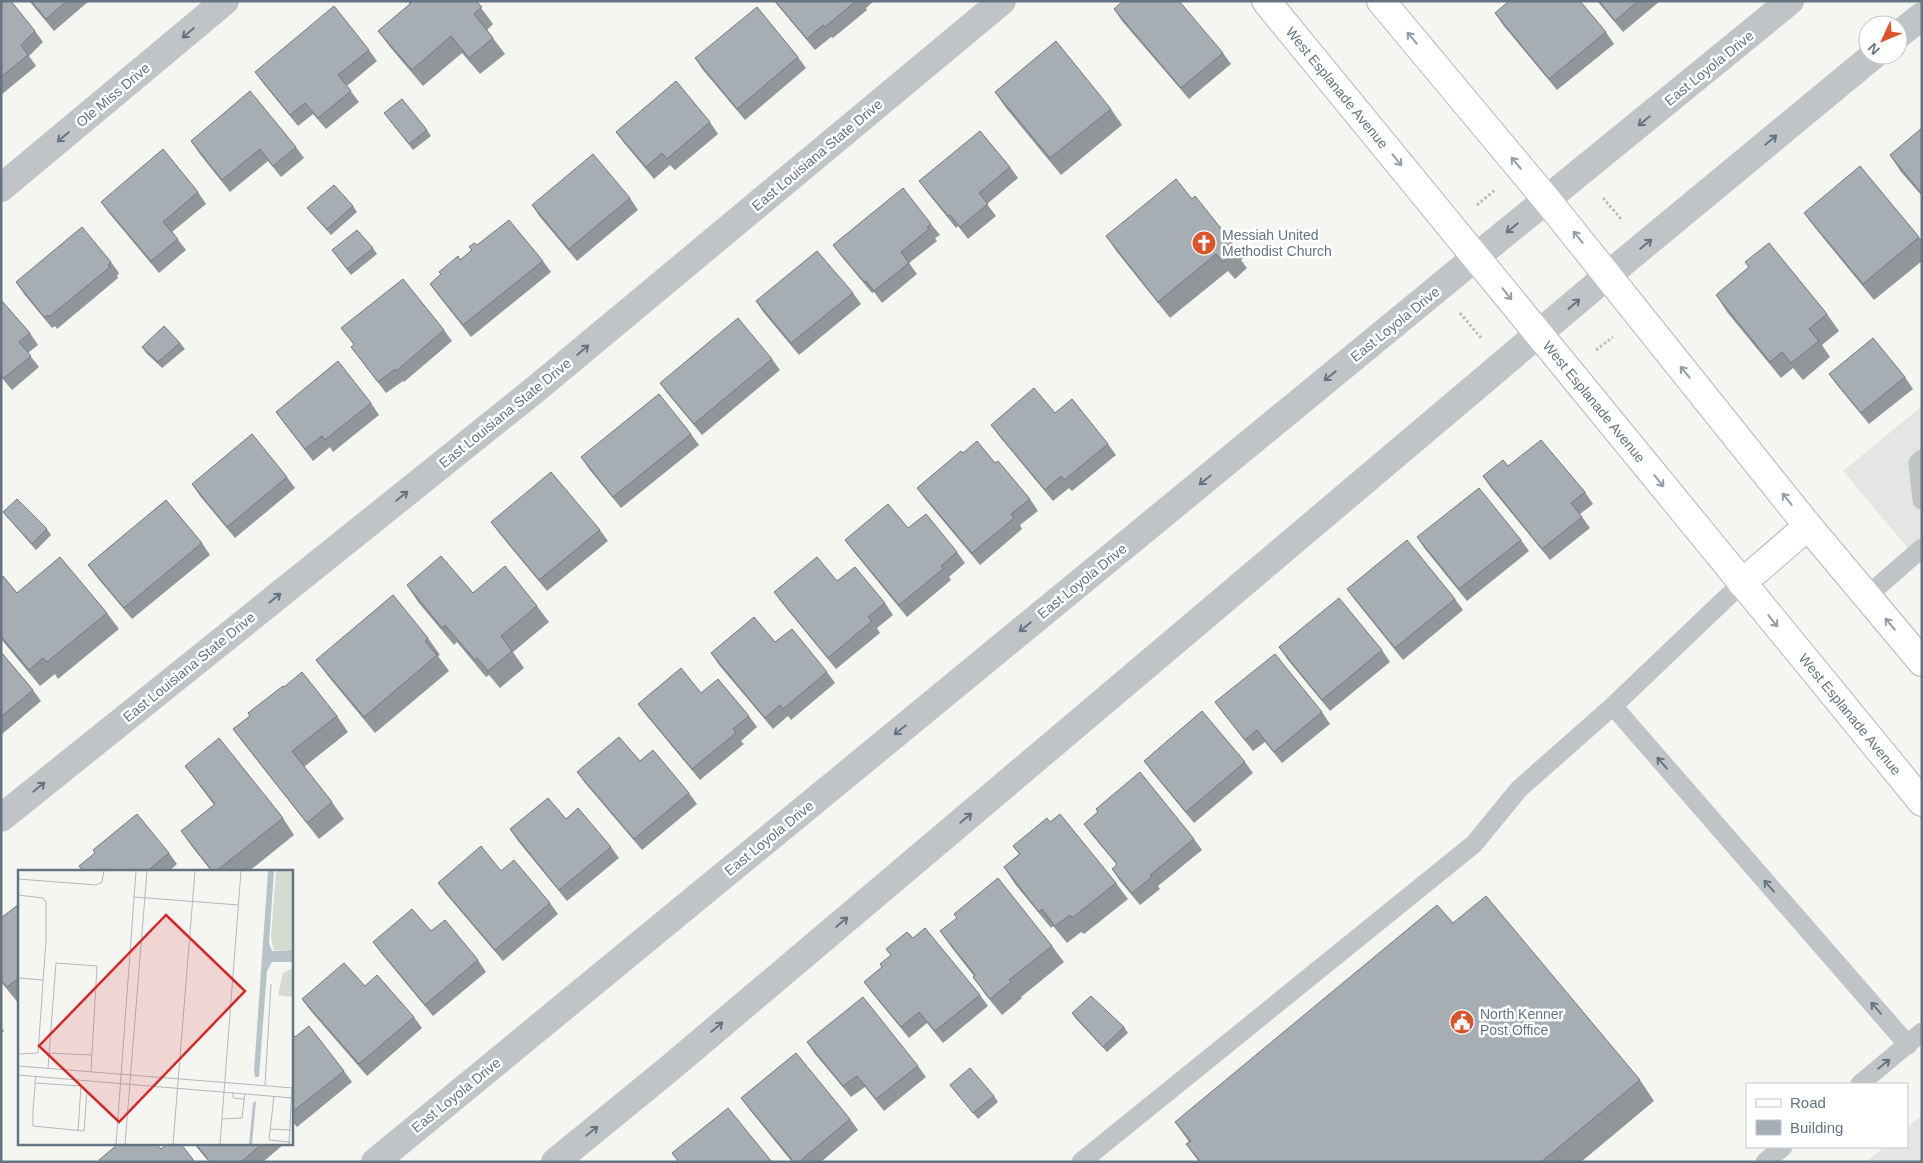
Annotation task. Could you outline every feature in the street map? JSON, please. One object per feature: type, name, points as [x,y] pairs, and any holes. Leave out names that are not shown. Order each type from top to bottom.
[{"type":"main road","name":"West Esplanade Avenue","points":[[1266,1],[1922,802]]},
{"type":"main road","points":[[1381,1],[1547,200],[1808,526],[1922,662]]},
{"type":"main road","points":[[1742,583],[1808,526]]},
{"type":"street","name":"Ole Miss Drive","points":[[1,188],[225,1]]},
{"type":"street","name":"East Louisiana State Drive","points":[[1,818],[537,388],[1002,1]]},
{"type":"street","name":"East Loyola Drive","points":[[375,1162],[1790,1]]},
{"type":"street","points":[[1908,27],[1922,16]]},
{"type":"street","points":[[555,1162],[1608,275],[1862,65]]},
{"type":"lane","points":[[1922,460],[1918,463],[1922,500]]},
{"type":"lane","points":[[1867,596],[1922,548]]},
{"type":"lane","points":[[1081,1162],[1474,844],[1519,789],[1613,706],[1742,583]]},
{"type":"lane","points":[[1613,706],[1915,1039],[1861,1083]]},
{"type":"lane","points":[[1765,1162],[1782,1148]]},
{"type":"path","points":[[1474,207],[1498,187]]},
{"type":"path","points":[[1604,198],[1623,221]]},
{"type":"path","points":[[1459,312],[1484,341]]},
{"type":"path","points":[[1590,355],[1613,336]]},
{"type":"shaded area","points":[[1922,406],[1922,565],[1843,471]]},
{"type":"shaded area","points":[[1922,1115],[1922,1162],[1866,1162],[1883,1148],[1908,1148],[1908,1127]]},
{"type":"building","points":[[1,1],[11,1],[35,31],[21,45],[28,55],[1,77]]},
{"type":"building","points":[[31,1],[67,1],[46,19]]},
{"type":"building","points":[[410,1],[476,1],[482,7],[474,14],[493,38],[469,58],[451,36],[412,70],[378,31],[411,3]]},
{"type":"building","points":[[775,1],[856,1],[825,27],[823,25],[807,39]]},
{"type":"building","points":[[1123,1],[1179,1],[1223,53],[1181,88],[1114,9]]},
{"type":"building","points":[[1509,1],[1580,1],[1606,32],[1549,79],[1495,13]]},
{"type":"building","points":[[1599,1],[1638,1],[1615,21]]},
{"type":"building","points":[[334,6],[369,50],[338,75],[351,91],[318,118],[305,103],[290,115],[255,72]]},
{"type":"building","points":[[757,7],[798,57],[737,109],[695,58]]},
{"type":"building","points":[[1056,41],[1111,109],[1050,158],[995,92]]},
{"type":"building","points":[[676,81],[710,122],[667,159],[662,153],[646,167],[616,132]]},
{"type":"building","points":[[250,91],[296,147],[273,166],[260,149],[222,180],[191,141]]},
{"type":"building","points":[[402,99],[427,130],[409,144],[384,113]]},
{"type":"building","points":[[1922,128],[1922,194],[1890,155]]},
{"type":"building","points":[[980,131],[1010,167],[979,193],[988,204],[960,227],[950,215],[948,216],[919,181]]},
{"type":"building","points":[[163,149],[198,192],[163,222],[178,239],[151,261],[101,202]]},
{"type":"building","points":[[593,154],[630,198],[569,249],[532,205]]},
{"type":"building","points":[[1860,166],[1919,237],[1863,284],[1804,213]]},
{"type":"building","points":[[1176,179],[1192,199],[1195,196],[1232,242],[1229,244],[1236,252],[1223,262],[1216,254],[1158,302],[1106,236]]},
{"type":"building","points":[[334,185],[353,206],[327,229],[307,208]]},
{"type":"building","points":[[903,188],[931,224],[927,227],[929,229],[901,252],[909,263],[874,291],[833,245]]},
{"type":"building","points":[[509,220],[543,261],[463,325],[430,284],[441,274],[439,272],[458,256],[460,260],[472,250],[469,247],[474,243],[477,245]]},
{"type":"building","points":[[82,227],[111,262],[108,265],[110,267],[49,317],[48,315],[44,317],[16,282]]},
{"type":"building","points":[[357,230],[373,248],[347,269],[332,250]]},
{"type":"building","points":[[1769,243],[1827,314],[1809,329],[1819,341],[1791,363],[1782,352],[1770,362],[1716,295],[1749,267],[1745,262]]},
{"type":"building","points":[[817,251],[853,293],[791,343],[756,301]]},
{"type":"building","points":[[403,279],[444,330],[396,371],[395,369],[378,382],[351,347],[354,344],[341,328]]},
{"type":"building","points":[[1,300],[30,333],[19,342],[31,356],[4,378],[1,375]]},
{"type":"building","points":[[738,318],[772,359],[694,424],[660,383]]},
{"type":"building","points":[[164,326],[180,343],[158,362],[142,347]]},
{"type":"building","points":[[1873,338],[1905,377],[1861,413],[1829,374]]},
{"type":"building","points":[[338,361],[371,403],[325,440],[322,436],[305,449],[276,412]]},
{"type":"building","points":[[1034,388],[1055,413],[1072,399],[1108,444],[1064,480],[1061,476],[1045,490],[991,425]]},
{"type":"building","points":[[659,394],[691,434],[613,497],[581,457]]},
{"type":"building","points":[[252,434],[287,477],[227,527],[192,484]]},
{"type":"building","points":[[1541,440],[1585,492],[1571,503],[1582,517],[1542,549],[1483,476],[1503,460],[1508,466]]},
{"type":"building","points":[[977,441],[995,463],[998,461],[1030,499],[1011,514],[1014,518],[972,553],[917,488],[961,451],[963,453]]},
{"type":"building","points":[[551,472],[600,530],[539,580],[491,522]]},
{"type":"building","points":[[1479,488],[1521,540],[1459,589],[1417,537]]},
{"type":"building","points":[[17,499],[47,529],[32,544],[3,512]]},
{"type":"building","points":[[166,500],[202,543],[124,608],[88,565]]},
{"type":"building","points":[[888,504],[908,528],[926,514],[957,552],[941,566],[943,569],[899,605],[845,540]]},
{"type":"building","points":[[1407,540],[1455,599],[1395,648],[1347,589]]},
{"type":"building","points":[[441,556],[473,593],[505,566],[537,606],[501,636],[512,651],[488,671],[477,658],[475,660],[445,625],[442,628],[407,585]]},
{"type":"building","points":[[60,557],[107,613],[47,662],[43,658],[29,670],[1,636],[1,577],[3,576],[17,593]]},
{"type":"building","points":[[817,557],[837,581],[855,567],[885,603],[868,617],[872,621],[828,658],[774,592]]},
{"type":"building","points":[[393,595],[428,638],[425,641],[437,655],[364,717],[316,660]]},
{"type":"building","points":[[1339,598],[1382,650],[1322,700],[1279,647]]},
{"type":"building","points":[[754,617],[775,642],[792,629],[827,672],[783,709],[780,705],[765,718],[711,653]]},
{"type":"building","points":[[1,652],[33,690],[1,717]]},
{"type":"building","points":[[1275,654],[1322,712],[1274,752],[1257,730],[1245,740],[1215,702]]},
{"type":"building","points":[[681,668],[701,693],[718,679],[749,716],[733,729],[736,733],[692,769],[638,704]]},
{"type":"building","points":[[302,672],[337,716],[292,751],[332,802],[307,823],[233,729],[250,716],[248,713]]},
{"type":"building","points":[[1202,711],[1245,762],[1186,812],[1144,761]]},
{"type":"building","points":[[619,737],[640,761],[653,750],[689,793],[634,839],[577,772]]},
{"type":"building","points":[[219,738],[283,818],[218,870],[211,870],[181,831],[215,804],[185,766]]},
{"type":"building","points":[[1140,772],[1194,839],[1150,875],[1152,877],[1132,893],[1112,869],[1117,864],[1084,824],[1098,812],[1096,809]]},
{"type":"building","points":[[548,798],[566,819],[578,808],[611,847],[559,890],[510,829]]},
{"type":"building","points":[[137,814],[169,853],[148,870],[82,870],[79,866],[95,853],[93,850]]},
{"type":"building","points":[[1060,814],[1116,883],[1072,918],[1070,915],[1055,926],[1042,909],[1039,912],[1004,867],[1020,854],[1013,846],[1047,818],[1050,822]]},
{"type":"building","points":[[481,846],[501,871],[514,860],[550,903],[495,950],[438,883]]},
{"type":"building","points":[[998,878],[1052,946],[1009,980],[1011,982],[990,999],[973,977],[975,975],[940,931],[957,918],[954,914]]},
{"type":"building","name":"North Kenner Post Office","points":[[1486,896],[1640,1080],[1541,1162],[1201,1162],[1186,1144],[1191,1141],[1175,1122],[1437,905],[1453,923]]},
{"type":"building","points":[[18,905],[18,979],[7,987],[1,980],[1,918]]},
{"type":"building","points":[[412,909],[431,931],[445,920],[478,960],[425,1005],[373,942]]},
{"type":"building","points":[[925,928],[980,995],[935,1031],[919,1012],[901,1027],[864,982],[882,967],[880,964],[891,955],[886,949],[907,932],[913,938]]},
{"type":"building","points":[[344,963],[365,986],[377,975],[414,1017],[359,1064],[302,999]]},
{"type":"building","points":[[1091,996],[1124,1027],[1103,1047],[1072,1013]]},
{"type":"building","points":[[863,997],[918,1066],[876,1099],[857,1076],[843,1086],[807,1042]]},
{"type":"building","points":[[309,1026],[344,1071],[292,1112],[292,1033],[295,1037]]},
{"type":"building","points":[[796,1053],[850,1119],[799,1162],[794,1162],[741,1098]]},
{"type":"building","points":[[970,1068],[994,1096],[973,1113],[950,1085]]},
{"type":"building","points":[[728,1108],[772,1162],[679,1162],[672,1153]]},
{"type":"building","points":[[116,1146],[158,1146],[161,1149],[165,1146],[183,1146],[195,1162],[101,1162],[99,1160]]},
{"type":"building","points":[[198,1146],[260,1146],[241,1162],[210,1162]]},
{"type":"place","name":"Messiah United Methodist Church","points":[[1204,243]]},
{"type":"place","name":"North Kenner Post Office","points":[[1462,1022]]}]
